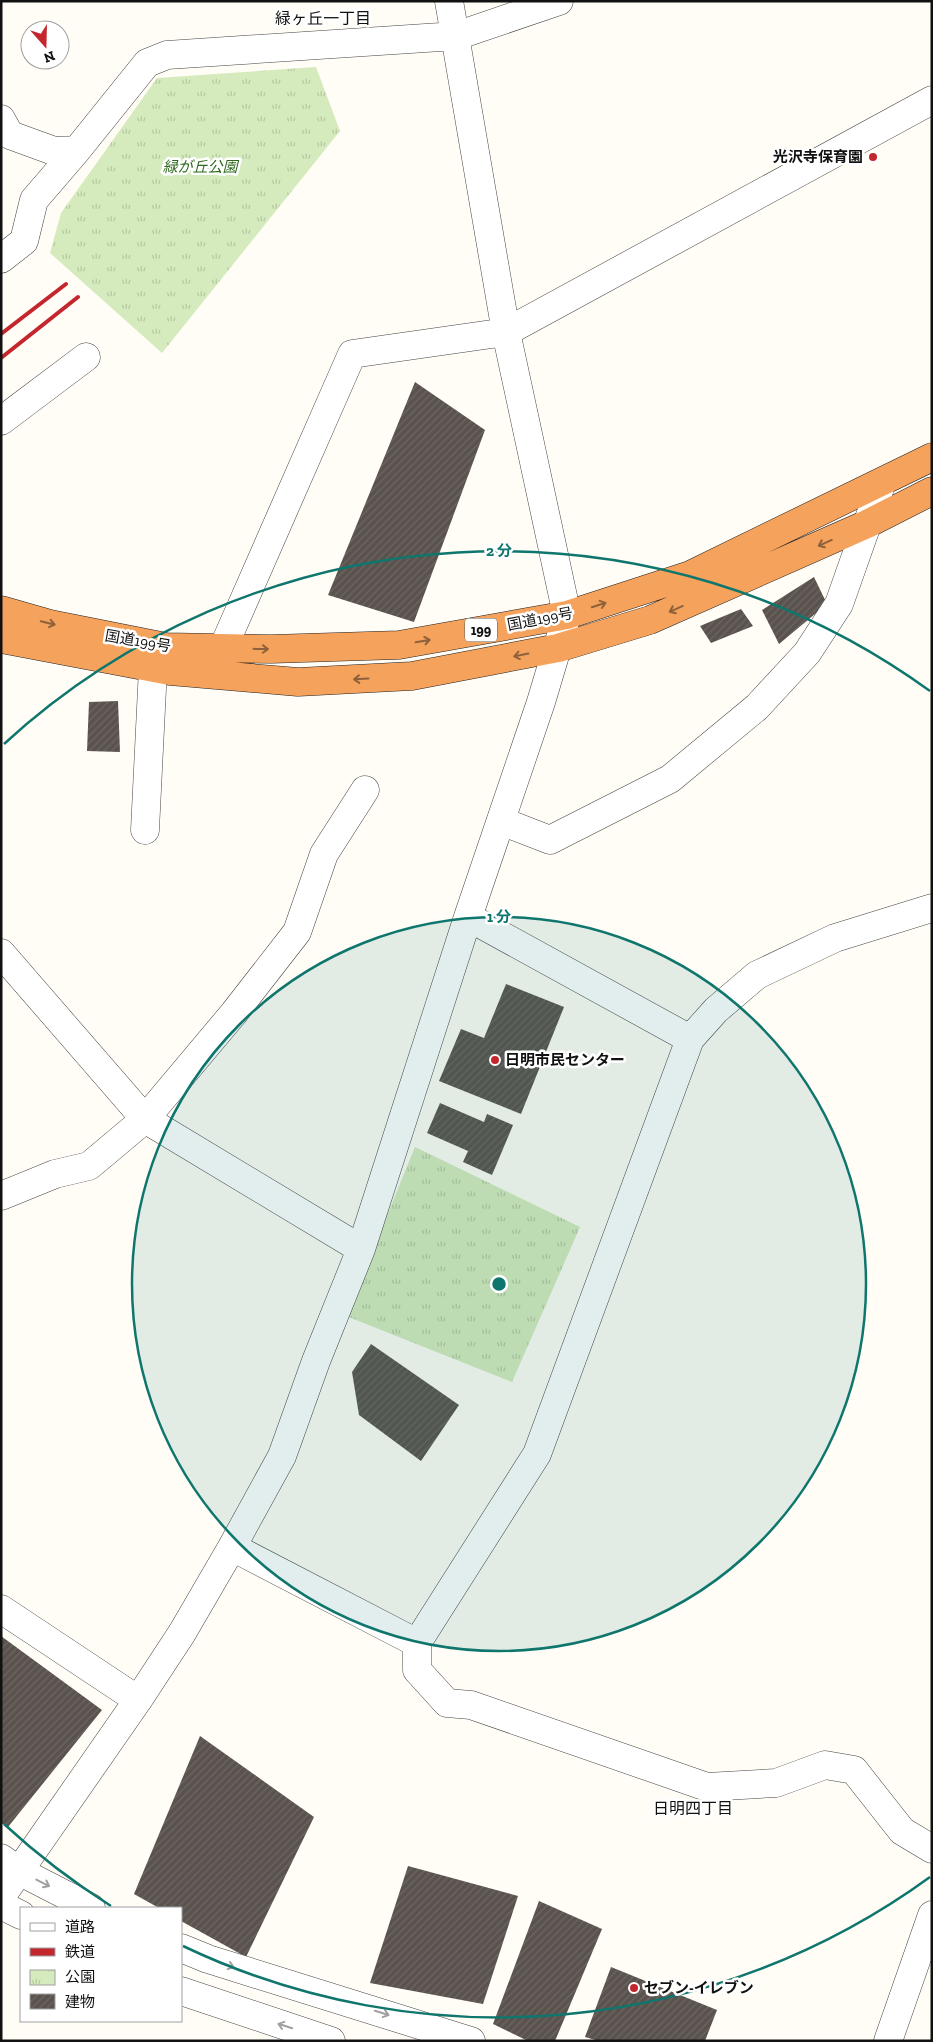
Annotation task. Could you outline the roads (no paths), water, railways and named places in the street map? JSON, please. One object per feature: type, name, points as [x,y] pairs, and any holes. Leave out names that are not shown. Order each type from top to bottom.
[{"type":"highway","name":"国道199号","points":[[1,610],[50,624],[166,647],[271,649],[399,645],[567,615],[690,575],[932,457]]},
{"type":"highway","name":"国道199号","points":[[1,639],[153,668],[298,682],[403,677],[558,648],[650,620],[866,524],[932,491]]},
{"type":"street","points":[[1,1897],[10,1865],[138,1700],[182,1633],[282,1456],[316,1361],[361,1249],[468,917],[558,648],[567,615],[506,332],[449,1]]},
{"type":"street","points":[[1,259],[24,241],[34,200],[148,63],[167,55],[456,36],[559,1]]},
{"type":"street","points":[[223,648],[352,354],[506,332],[932,100]]},
{"type":"street","points":[[1,119],[10,135],[54,151],[77,150]]},
{"type":"street","points":[[1,421],[86,356]]},
{"type":"street","points":[[501,822],[550,840],[670,779],[757,707],[807,653],[839,604],[882,482]]},
{"type":"street","points":[[145,830],[153,668]]},
{"type":"street","points":[[1,1196],[55,1174],[89,1166],[146,1119],[297,932],[324,854],[365,790]]},
{"type":"street","points":[[932,908],[835,938],[757,975],[716,1010],[690,1039],[537,1454],[417,1643],[417,1670],[447,1703],[471,1705],[707,1787],[776,1783],[825,1765],[854,1770],[902,1830],[932,1849]]},
{"type":"street","points":[[468,917],[690,1039]]},
{"type":"street","points":[[1,953],[146,1119],[361,1249]]},
{"type":"street","points":[[232,1547],[417,1643]]},
{"type":"street","points":[[1,1609],[138,1700]]},
{"type":"street","points":[[10,1865],[89,1907]]},
{"type":"street","points":[[1,1905],[20,1914]]},
{"type":"street","points":[[888,2041],[932,1915]]},
{"type":"street","points":[[182,1948],[419,2033],[471,2041]]},
{"type":"street","points":[[182,1991],[331,2041]]},
{"type":"railway","points":[[1,334],[66,284]]},
{"type":"railway","points":[[1,358],[78,297]]},
{"type":"place","name":"光沢寺保育園","points":[[873,157]]},
{"type":"place","name":"日明市民センター","points":[[495,1060]]},
{"type":"place","name":"セブン-イレブン","points":[[634,1988]]},
{"type":"district","name":"緑ヶ丘一丁目","points":[[323,18]]},
{"type":"district","name":"日明四丁目","points":[[693,1808]]},
{"type":"park label","name":"緑が丘公園","points":[[200,167]]}]
